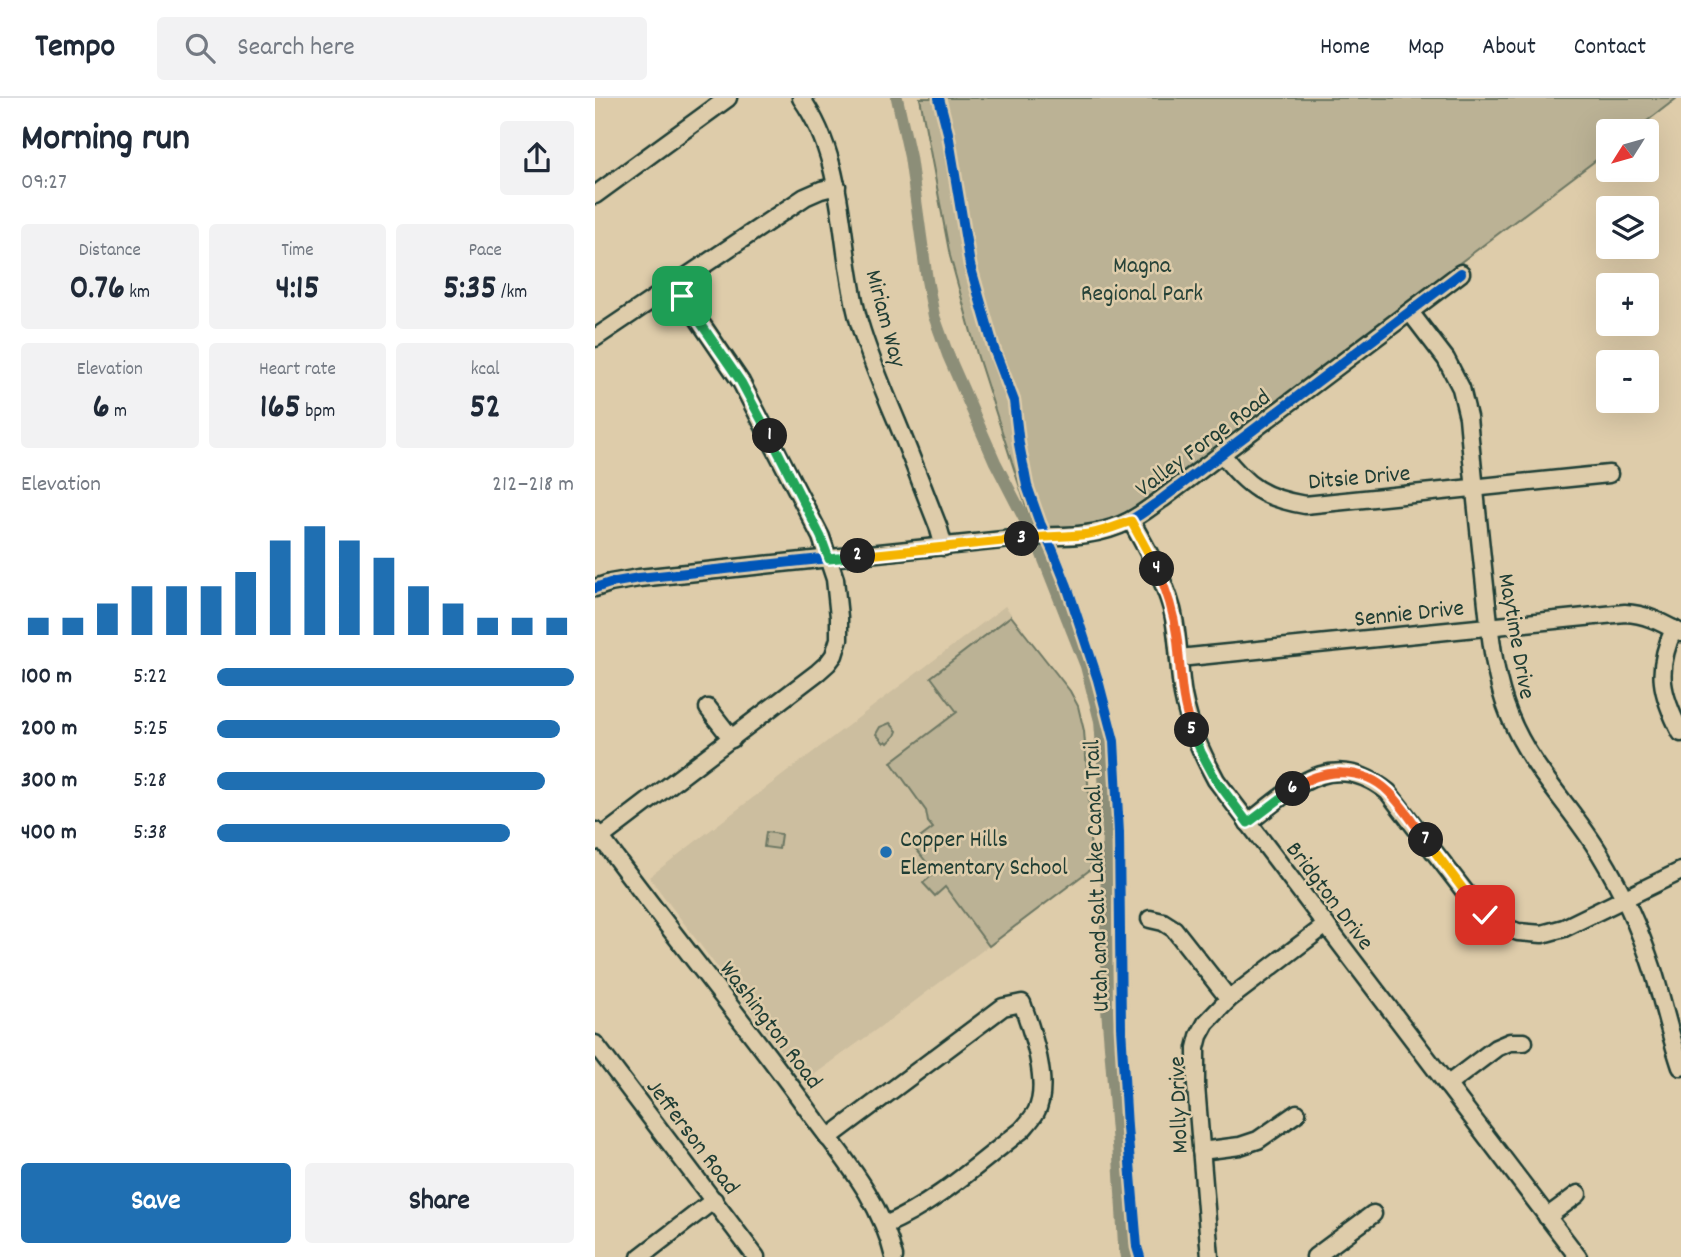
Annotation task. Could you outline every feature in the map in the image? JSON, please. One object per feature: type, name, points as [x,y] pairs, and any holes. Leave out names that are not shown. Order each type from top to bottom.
[{"type":"street","points":[[595,195],[728,98]]},
{"type":"street","name":"Miriam Way","points":[[801,98],[822,135],[831,160],[859,321],[944,547]]},
{"type":"street","points":[[595,338],[805,197],[837,186]]},
{"type":"street","name":"Valley Forge Road","points":[[595,588],[639,578],[1041,536],[1091,534],[1112,528],[1131,521],[1461,273]]},
{"type":"street","points":[[597,836],[818,672],[834,655],[839,639],[835,579],[821,537],[741,382],[675,285]]},
{"type":"street","name":"Maytime Drive","points":[[1410,312],[1446,359],[1461,388],[1468,417],[1490,626],[1500,685],[1509,716],[1543,776],[1600,854],[1624,899],[1646,948],[1681,1068]]},
{"type":"street","name":"Ditsie Drive","points":[[1222,454],[1249,484],[1283,501],[1305,505],[1609,474]]},
{"type":"street","name":"Bridgton Drive","points":[[1131,521],[1165,585],[1172,611],[1189,723],[1216,780],[1578,1257]]},
{"type":"street","name":"Sennie Drive","points":[[1179,658],[1625,613],[1655,619],[1678,631]]},
{"type":"street","points":[[1678,631],[1665,649],[1662,672],[1665,695],[1681,733]]},
{"type":"street","points":[[708,708],[731,739]]},
{"type":"street","points":[[1248,823],[1300,783],[1314,776],[1330,773],[1363,776],[1388,792],[1485,915],[1518,932],[1542,934],[1565,928],[1681,871]]},
{"type":"street","name":"Washington Road","points":[[597,836],[774,1064],[869,1193],[885,1225],[894,1257]]},
{"type":"street","points":[[1150,919],[1163,922],[1174,929],[1229,999]]},
{"type":"street","name":"Molly Drive","points":[[1210,1257],[1196,1086],[1196,1048],[1199,1035],[1215,1012],[1229,999],[1326,925]]},
{"type":"street","points":[[828,1138],[1003,1006],[1022,1003],[1038,1053],[1041,1099],[1037,1111],[1022,1130],[950,1185],[918,1209],[885,1225]]},
{"type":"street","points":[[1447,1085],[1496,1048],[1510,1042],[1524,1042]]},
{"type":"street","name":"Jefferson Road","points":[[595,1044],[757,1257]]},
{"type":"street","points":[[1201,1151],[1240,1146],[1258,1140],[1297,1113]]},
{"type":"street","points":[[1547,1217],[1578,1194]]},
{"type":"street","points":[[640,1257],[714,1200]]},
{"type":"street","points":[[1315,1257],[1373,1214]]},
{"type":"shaded area","name":"Copper Hills Elementary School","points":[[1005,606],[1070,691],[1078,706],[1084,731],[1091,869],[804,1082],[649,877]]},
{"type":"green space","name":"Magna Regional Park","points":[[920,98],[1677,98],[1650,119],[1596,119],[1596,160],[1123,517],[1079,527],[1033,528],[977,354],[950,256]]},
{"type":"green space","points":[[1011,616],[1070,691],[1078,706],[1084,731],[1091,869],[989,946],[945,887],[935,896],[923,883],[935,873],[912,844],[933,828],[928,822],[926,811],[891,762],[957,712],[931,677]]},
{"type":"green space","points":[[890,723],[897,731],[888,743],[884,743],[876,734],[880,727]]},
{"type":"green space","points":[[766,832],[781,834],[779,849],[764,847]]},
{"type":"waterway","points":[[897,98],[910,157],[934,316],[948,355],[995,462],[1026,522]]},
{"type":"waterway","points":[[1041,552],[1086,666],[1100,721],[1108,831],[1107,1009],[1126,1257]]},
{"type":"cycle path","name":"Utah and Salt Lake Canal Trail","points":[[939,98],[948,133],[970,265],[994,349],[1014,401],[1027,486],[1067,586],[1098,680],[1114,741],[1119,833],[1121,1027],[1127,1127],[1140,1257]]},
{"type":"cycle path","points":[[595,588],[639,578],[1041,536],[1075,535],[1119,526],[1162,499],[1461,273]]},
{"type":"place","name":"Copper Hills Elementary School","points":[[886,852]]},
{"type":"route","points":[[682,296],[754,405],[821,537],[829,559],[1041,536],[1091,534],[1131,521],[1165,585],[1177,636],[1189,723],[1216,780],[1248,823],[1300,783],[1314,776],[1330,773],[1363,776],[1388,792],[1485,915]]}]
